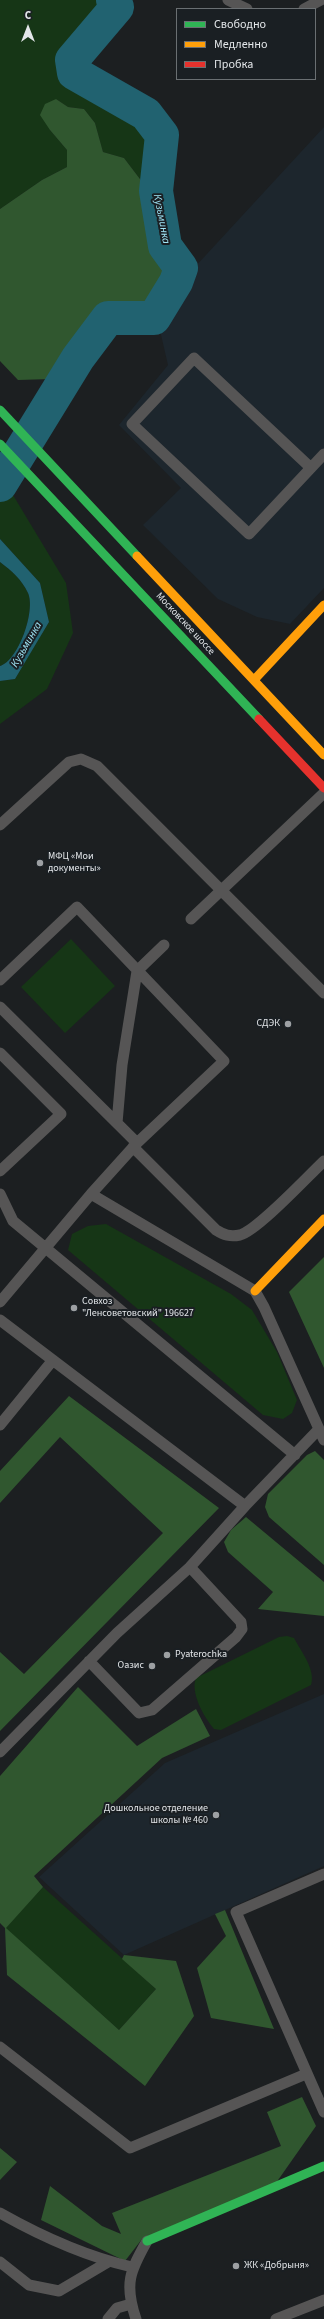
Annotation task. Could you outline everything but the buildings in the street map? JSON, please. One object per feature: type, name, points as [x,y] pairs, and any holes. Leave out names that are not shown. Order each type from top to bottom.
[{"type":"main road","name":"Московское шоссе","points":[[0,410],[323,754]]},
{"type":"main road","name":"Московское шоссе","points":[[0,444],[324,788]]},
{"type":"main road","points":[[254,680],[324,605]]},
{"type":"main road","points":[[255,1291],[324,1219]]},
{"type":"main road","points":[[147,2241],[324,2166]]},
{"type":"lane","points":[[228,0],[245,8]]},
{"type":"lane","points":[[306,8],[321,0]]},
{"type":"lane","points":[[311,468],[194,358],[132,424],[249,534],[311,468],[324,454]]},
{"type":"lane","points":[[0,825],[69,762],[81,759],[97,766],[324,993]]},
{"type":"lane","points":[[191,919],[324,793]]},
{"type":"lane","points":[[0,980],[77,907],[224,1061],[135,1145],[91,1194],[0,1302]]},
{"type":"lane","points":[[116,1123],[122,1065],[137,970],[164,945]]},
{"type":"lane","points":[[0,1007],[116,1123],[216,1230],[226,1236],[240,1235],[255,1226],[324,1161]]},
{"type":"lane","points":[[0,1053],[61,1114],[0,1171]]},
{"type":"lane","points":[[0,1194],[13,1221],[295,1455]]},
{"type":"lane","points":[[91,1194],[255,1291],[324,1440]]},
{"type":"lane","points":[[0,1320],[244,1506]]},
{"type":"lane","points":[[0,1424],[53,1360]]},
{"type":"lane","points":[[0,1752],[89,1661],[190,1567],[244,1506],[319,1429]]},
{"type":"lane","points":[[89,1661],[139,1713],[152,1710],[236,1637],[242,1629],[241,1622],[190,1567]]},
{"type":"lane","points":[[324,1874],[236,1912],[324,2112]]},
{"type":"lane","points":[[0,2048],[130,2148],[306,2074]]},
{"type":"lane","points":[[0,2213],[18,2223],[108,2262],[132,2267]]},
{"type":"lane","points":[[136,2319],[131,2304],[129,2287],[132,2267],[147,2241]]},
{"type":"lane","points":[[0,2262],[29,2285],[59,2291],[108,2262]]},
{"type":"lane","points":[[276,2319],[324,2300]]},
{"type":"lane","points":[[108,2319],[117,2308],[131,2304]]},
{"type":"shaded area","points":[[324,127],[324,588],[290,624],[257,617],[218,599],[143,525],[181,488],[119,425],[168,365],[159,326],[182,281]]},
{"type":"shaded area","name":"Дошкольное отделение школы № 460","points":[[324,1694],[324,1866],[124,1955],[39,1877],[165,1763]]},
{"type":"green space","points":[[0,0],[99,0],[97,10],[60,56],[59,74],[78,91],[134,121],[146,130],[150,149],[143,183],[124,158],[103,152],[95,123],[84,109],[68,107],[56,99],[50,130],[67,150],[67,167],[42,180],[0,209]]},
{"type":"green space","points":[[56,99],[68,107],[84,109],[95,123],[103,152],[124,158],[143,183],[152,231],[168,271],[166,283],[158,294],[149,301],[101,304],[51,379],[18,380],[0,361],[0,209],[42,180],[67,167],[67,150],[50,130],[40,115],[45,104]]},
{"type":"green space","points":[[10,490],[66,583],[73,633],[47,689],[0,724],[0,681],[15,679],[49,622],[40,583],[0,539],[0,501]]},
{"type":"green space","points":[[0,562],[13,572],[26,588],[30,601],[30,611],[24,634],[19,645],[7,662],[0,666]]},
{"type":"green space","points":[[71,939],[115,986],[65,1033],[21,987]]},
{"type":"green space","points":[[106,1224],[231,1294],[252,1310],[277,1352],[297,1400],[292,1413],[283,1419],[263,1415],[68,1250],[72,1234],[88,1226]]},
{"type":"green space","points":[[324,1257],[324,1368],[289,1292]]},
{"type":"green space","points":[[69,1396],[219,1508],[0,1731],[0,1652],[24,1674],[163,1533],[60,1437],[0,1503],[0,1471]]},
{"type":"green space","points":[[315,1451],[324,1460],[324,1565],[269,1517],[265,1507],[268,1494],[307,1455]]},
{"type":"green space","points":[[246,1517],[324,1582],[324,1616],[258,1609],[273,1592],[228,1552],[224,1542],[231,1530]]},
{"type":"green space","points":[[287,1636],[294,1638],[310,1667],[312,1679],[311,1685],[221,1730],[214,1729],[202,1712],[196,1698],[196,1678],[279,1637]]},
{"type":"green space","points":[[78,1687],[137,1746],[196,1709],[210,1736],[162,1758],[34,1876],[43,1887],[6,1928],[119,2030],[156,1989],[122,1959],[124,1955],[176,1961],[194,2016],[145,2086],[7,1975],[5,1928],[0,1923],[0,1776]]},
{"type":"green space","points":[[43,1887],[156,1989],[119,2030],[5,1928]]},
{"type":"green space","points":[[225,1910],[274,2029],[211,2018],[197,1968],[226,1936],[215,1914]]},
{"type":"green space","points":[[302,2097],[316,2126],[276,2183],[142,2239],[125,2261],[41,2220],[50,2186],[102,2226],[121,2234],[112,2213],[281,2146],[267,2112]]},
{"type":"green space","points":[[0,2148],[17,2162],[0,2180]]},
{"type":"water","points":[[0,539],[40,583],[49,622],[15,679],[0,681],[0,666],[7,662],[13,655],[24,634],[30,611],[30,601],[26,588],[20,580],[13,572],[0,562]]},
{"type":"waterway","name":"Кузьминка","points":[[0,485],[78,358],[108,318],[154,318],[176,282],[181,268],[165,246],[156,191],[162,135],[146,114],[74,73],[72,60],[117,7],[113,0]]},
{"type":"traffic: fast","points":[[0,410],[137,556]]},
{"type":"traffic: fast","points":[[0,444],[259,719]]},
{"type":"traffic: fast","points":[[147,2241],[324,2166]]},
{"type":"traffic: slow","points":[[137,556],[324,755]]},
{"type":"traffic: slow","points":[[254,680],[324,605]]},
{"type":"traffic: slow","points":[[255,1291],[324,1219]]},
{"type":"traffic: jam","points":[[259,719],[324,788]]},
{"type":"place","name":"МФЦ «Мои документы»","points":[[40,863]]},
{"type":"place","name":"СДЭК","points":[[288,1024]]},
{"type":"place","name":"Совхоз \"Ленсоветовский\" 196627","points":[[74,1308]]},
{"type":"place","name":"Pyaterochka","points":[[167,1655]]},
{"type":"place","name":"Оазис","points":[[152,1666]]},
{"type":"place","name":"Дошкольное отделение школы № 460","points":[[216,1815]]},
{"type":"place","name":"ЖК «Добрыня»","points":[[236,2266]]}]
